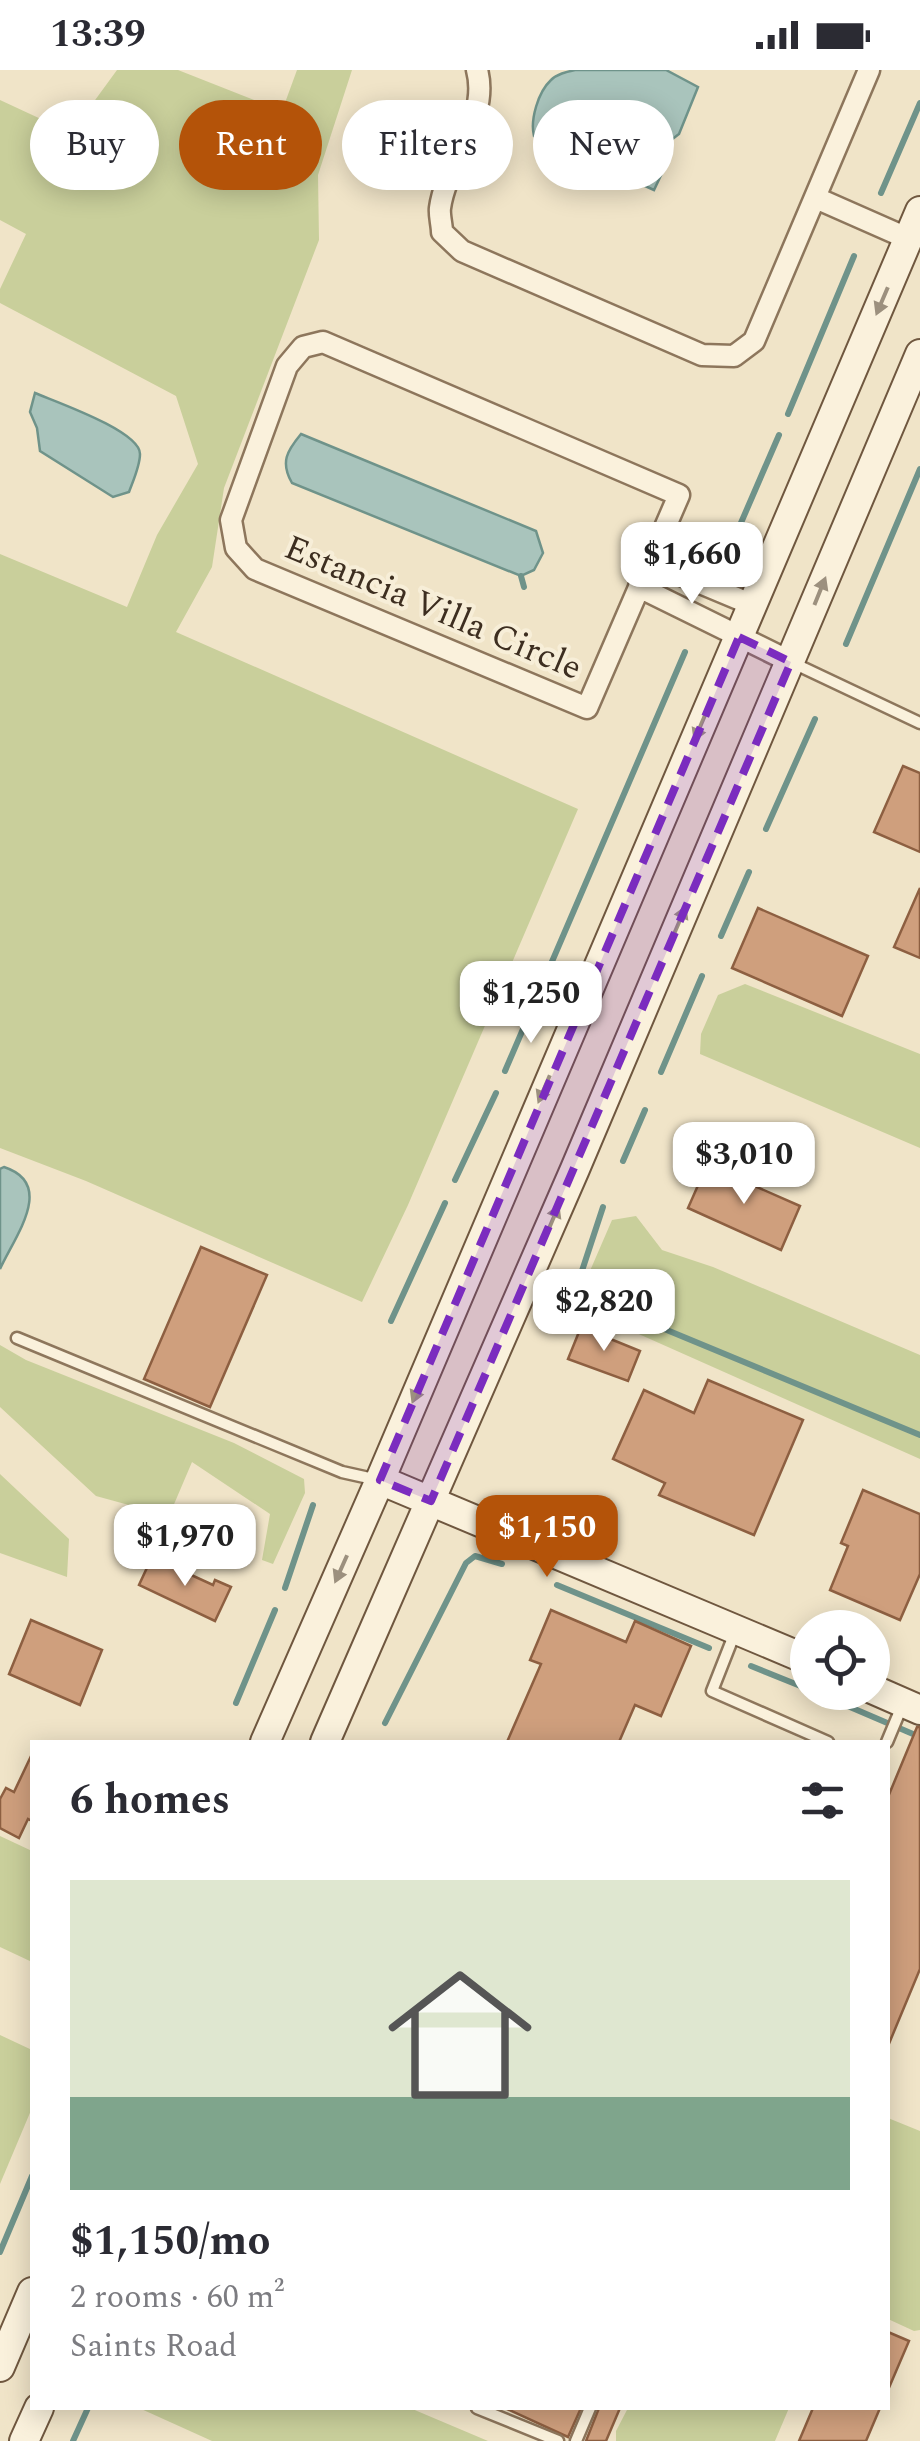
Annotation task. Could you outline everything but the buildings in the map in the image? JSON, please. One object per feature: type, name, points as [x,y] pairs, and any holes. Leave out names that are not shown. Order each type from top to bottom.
[{"type":"main road","points":[[266,1740],[920,212]]},
{"type":"main road","points":[[325,1740],[920,354]]},
{"type":"main road","points":[[380,1480],[790,1652]]},
{"type":"main road","points":[[0,2366],[30,2297]]},
{"type":"main road","points":[[24,2441],[38,2410]]},
{"type":"street","points":[[477,70],[482,86],[440,207],[442,232],[462,251],[702,355],[734,356],[754,341],[869,70]]},
{"type":"street","points":[[816,198],[908,238]]},
{"type":"street","name":"Estancia Villa Circle","points":[[323,342],[679,495],[650,562],[587,708],[255,569],[236,548],[231,520],[287,366],[303,347],[323,342]]},
{"type":"street","points":[[650,562],[753,604]]},
{"type":"street","points":[[639,587],[791,662]]},
{"type":"lane","points":[[791,662],[920,723]]},
{"type":"lane","points":[[16,1338],[342,1472],[380,1480]]},
{"type":"lane","points":[[736,1629],[712,1691],[823,1740]]},
{"type":"lane","points":[[888,1740],[912,1706]]},
{"type":"lane","points":[[482,2410],[558,2441]]},
{"type":"lane","points":[[576,2441],[589,2410]]},
{"type":"highlighted area","points":[[739,637],[791,662],[431,1501],[380,1480]]},
{"type":"green space","points":[[117,70],[178,70],[254,100],[179,100],[179,190],[318,190],[319,240],[224,488],[212,567],[176,632],[578,809],[408,1205],[362,1302],[86,1181],[0,1148],[0,554],[127,607],[157,535],[198,464],[176,396],[0,303],[0,289],[26,234],[0,220],[0,100],[30,114],[30,190],[159,190],[159,100],[95,100]]},
{"type":"green space","points":[[297,70],[352,70],[322,163],[322,100],[286,100]]},
{"type":"green space","points":[[745,984],[920,1054],[920,1148],[700,1054],[701,1034],[718,995]]},
{"type":"green space","points":[[636,1216],[662,1250],[713,1267],[920,1355],[920,1459],[587,1311],[580,1294],[612,1220]]},
{"type":"green space","points":[[0,1345],[26,1360],[234,1443],[304,1479],[305,1493],[273,1564],[262,1560],[270,1514],[192,1462],[169,1516],[96,1496],[0,1407]]},
{"type":"green space","points":[[0,1474],[69,1539],[67,1577],[0,1553]]},
{"type":"green space","points":[[0,1836],[30,1850],[30,1961],[0,1947]]},
{"type":"green space","points":[[0,2035],[30,2049],[30,2113],[0,2184]]},
{"type":"green space","points":[[890,2119],[920,2131],[920,2330],[890,2320]]},
{"type":"green space","points":[[143,2410],[415,2410],[488,2441],[212,2441]]},
{"type":"green space","points":[[627,2410],[788,2410],[775,2441],[616,2441],[616,2431]]},
{"type":"water","points":[[575,70],[666,70],[698,87],[674,138],[674,100],[539,100],[556,76]]},
{"type":"water","points":[[35,393],[112,427],[136,445],[140,459],[129,492],[113,497],[40,451],[30,412]]},
{"type":"water","points":[[301,434],[536,531],[543,553],[534,570],[521,576],[292,483],[286,469],[287,457]]},
{"type":"water","points":[[4,1167],[19,1175],[30,1198],[22,1227],[0,1269],[0,1169]]},
{"type":"waterway","points":[[881,193],[920,103]]},
{"type":"waterway","points":[[788,414],[854,256]]},
{"type":"waterway","points":[[721,569],[779,435]]},
{"type":"waterway","points":[[846,644],[920,469]]},
{"type":"waterway","points":[[521,576],[524,587]]},
{"type":"waterway","points":[[505,1071],[685,652]]},
{"type":"waterway","points":[[766,829],[815,719]]},
{"type":"waterway","points":[[721,936],[749,872]]},
{"type":"waterway","points":[[661,1072],[702,976]]},
{"type":"waterway","points":[[455,1180],[496,1093]]},
{"type":"waterway","points":[[623,1161],[645,1110]]},
{"type":"waterway","points":[[391,1321],[445,1203]]},
{"type":"waterway","points":[[562,1293],[575,1292],[603,1207]]},
{"type":"waterway","points":[[575,1292],[920,1435]]},
{"type":"waterway","points":[[285,1588],[313,1505]]},
{"type":"waterway","points":[[385,1723],[466,1563],[475,1556],[502,1564]]},
{"type":"waterway","points":[[557,1585],[709,1648]]},
{"type":"waterway","points":[[236,1703],[275,1610]]},
{"type":"waterway","points":[[751,1666],[790,1682]]},
{"type":"waterway","points":[[857,1710],[920,1737]]},
{"type":"waterway","points":[[0,2252],[30,2181]]},
{"type":"waterway","points":[[73,2441],[87,2410]]}]
